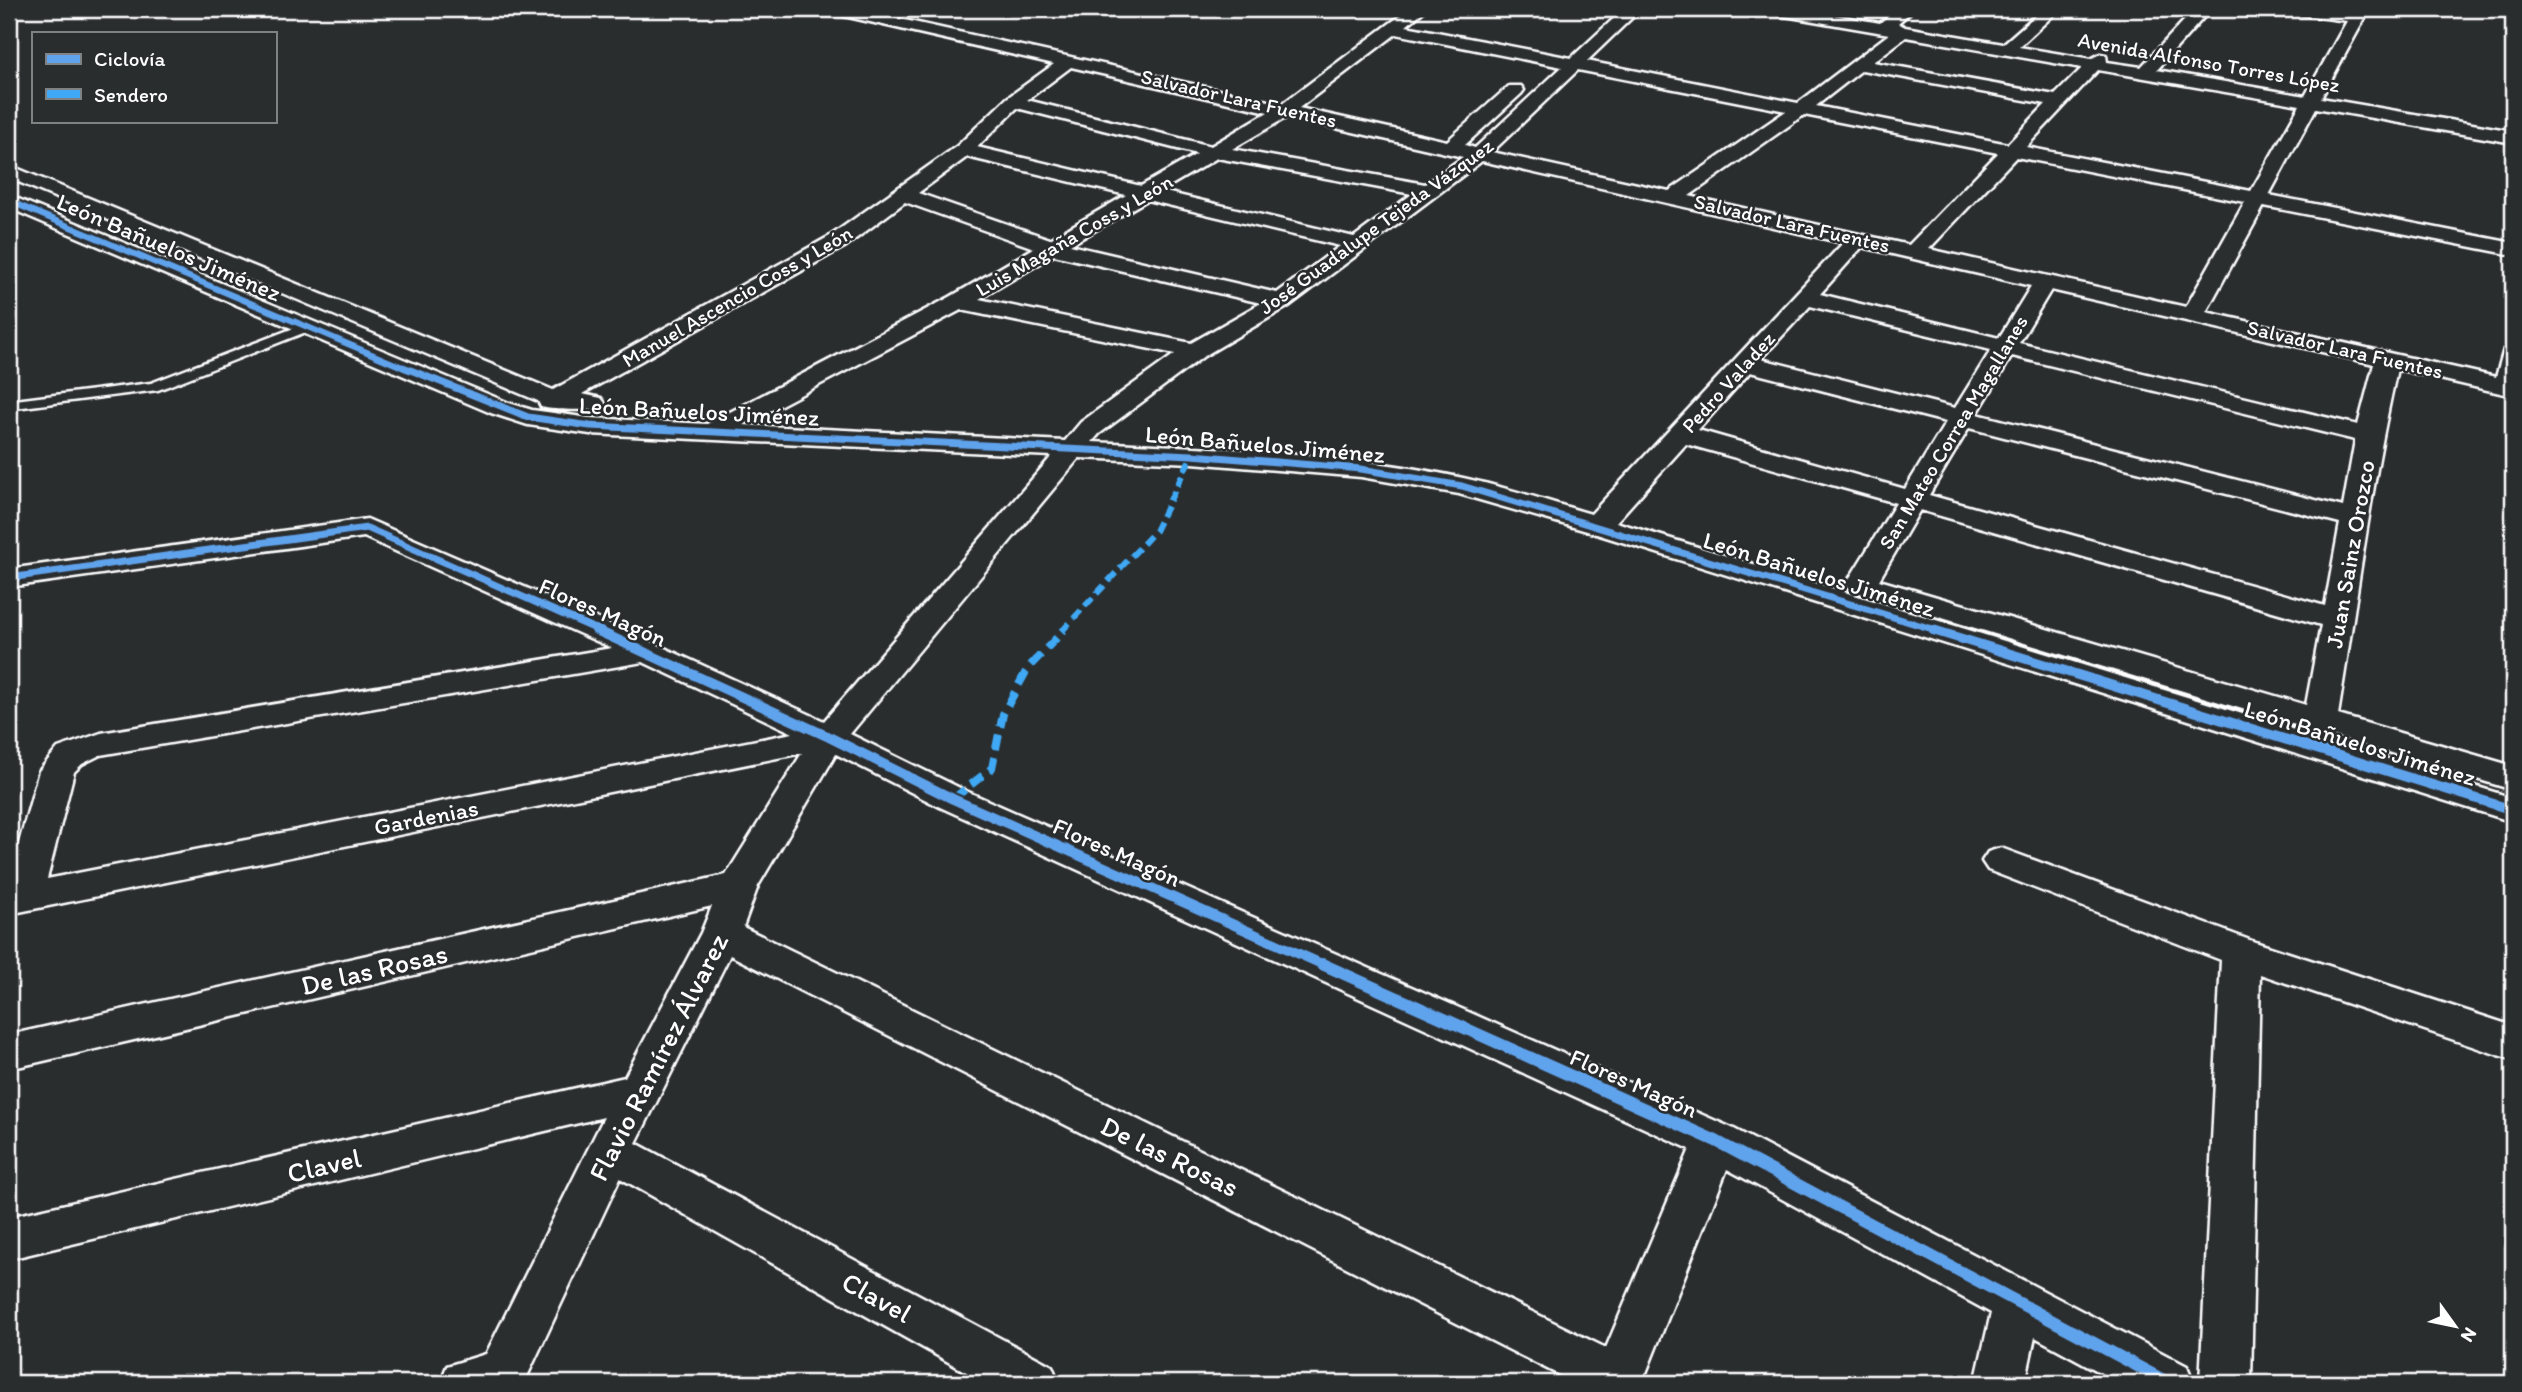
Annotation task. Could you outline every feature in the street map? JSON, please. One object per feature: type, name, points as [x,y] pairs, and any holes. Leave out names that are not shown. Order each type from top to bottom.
[{"type":"street","name":"Salvador Lara Fuentes","points":[[835,9],[1675,196],[2510,387]]},
{"type":"street","name":"Luis Magaña Coss y León","points":[[711,432],[958,302],[1287,109],[1418,9]]},
{"type":"street","points":[[1590,25],[1611,9]]},
{"type":"street","name":"José Guadalupe Tejeda Vázquez","points":[[829,737],[1080,439],[1195,351],[1281,301],[1480,153],[1633,9]]},
{"type":"street","name":"Avenida Alfonso Torres López","points":[[1773,9],[2513,130]]},
{"type":"street","name":"Avenida Alfonso Torres López","points":[[1810,9],[1895,27]]},
{"type":"street","points":[[1675,196],[1860,65],[1895,27],[1906,9]]},
{"type":"street","points":[[2009,47],[2052,9]]},
{"type":"street","points":[[2146,71],[2203,9]]},
{"type":"street","points":[[2193,315],[2360,13],[2296,9]]},
{"type":"street","points":[[1392,29],[2513,249]]},
{"type":"street","name":"José Guadalupe Tejeda Vázquez","points":[[1452,147],[1570,42]]},
{"type":"street","name":"Manuel Ascencio Coss y León","points":[[528,417],[554,399],[838,241],[964,150],[1013,102],[1070,60]]},
{"type":"street","points":[[1914,252],[2097,62]]},
{"type":"street","points":[[1860,65],[2060,101]]},
{"type":"street","name":"Avenida Alfonso Torres López","points":[[2312,99],[2513,138]]},
{"type":"street","points":[[1013,102],[1214,152],[1430,191]]},
{"type":"street","points":[[964,150],[1357,244]]},
{"type":"street","name":"León Bañuelos Jiménez","points":[[9,171],[554,399],[618,406],[746,412],[1080,439],[1192,455],[1360,469],[1423,467],[1462,486],[1605,518],[1861,584],[2513,778]]},
{"type":"street","points":[[902,194],[1054,247],[1281,301]]},
{"type":"street","name":"León Bañuelos Jiménez","points":[[9,201],[500,408],[528,417],[590,426],[711,432],[1080,439]]},
{"type":"street","name":"Pedro Valadez","points":[[1605,518],[1858,239]]},
{"type":"street","name":"San Mateo Correa Magallanes","points":[[1861,584],[2003,346],[2045,281]]},
{"type":"street","points":[[1803,297],[2369,436]]},
{"type":"street","points":[[958,302],[1195,351]]},
{"type":"street","points":[[2510,387],[2513,354]]},
{"type":"street","name":"Juan Sainz Orozco","points":[[2316,750],[2369,436],[2387,359]]},
{"type":"street","points":[[1746,363],[2357,519]]},
{"type":"street","points":[[1681,434],[2339,620]]},
{"type":"street","name":"León Bañuelos Jiménez","points":[[1605,518],[2316,750],[2513,810]]},
{"type":"street","name":"Flores Magón","points":[[9,578],[367,528],[647,652],[829,737],[953,799],[1716,1141],[2169,1383]]},
{"type":"street","name":"Gardenias","points":[[647,652],[101,744],[78,751],[68,757],[57,771],[16,899],[829,737]]},
{"type":"street","name":"Flavio Ramírez Álvarez","points":[[488,1380],[611,1151],[639,1091],[722,933],[740,886],[829,737]]},
{"type":"street","points":[[2001,861],[2241,952],[2513,1043]]},
{"type":"street","name":"De las Rosas","points":[[9,1052],[740,886]]},
{"type":"street","name":"De las Rosas","points":[[722,933],[1617,1381]]},
{"type":"street","points":[[2226,1383],[2241,952]]},
{"type":"street","name":"Clavel","points":[[9,1238],[639,1091]]},
{"type":"street","points":[[1617,1381],[1716,1141]]},
{"type":"street","name":"Clavel","points":[[611,1151],[1034,1383]]},
{"type":"street","points":[[2000,1383],[2018,1303]]},
{"type":"lane","points":[[15,404],[153,387],[307,327]]},
{"type":"marked path","points":[[953,799],[992,768],[1003,714],[1028,668],[1155,531],[1192,455]]},
{"type":"cycle path","points":[[9,201],[500,408],[528,417],[590,426],[1192,455],[1361,469],[1462,486],[1597,525],[2513,810]]},
{"type":"cycle path","points":[[9,578],[367,528],[647,652],[829,737],[953,799],[1716,1141],[2169,1383]]}]
